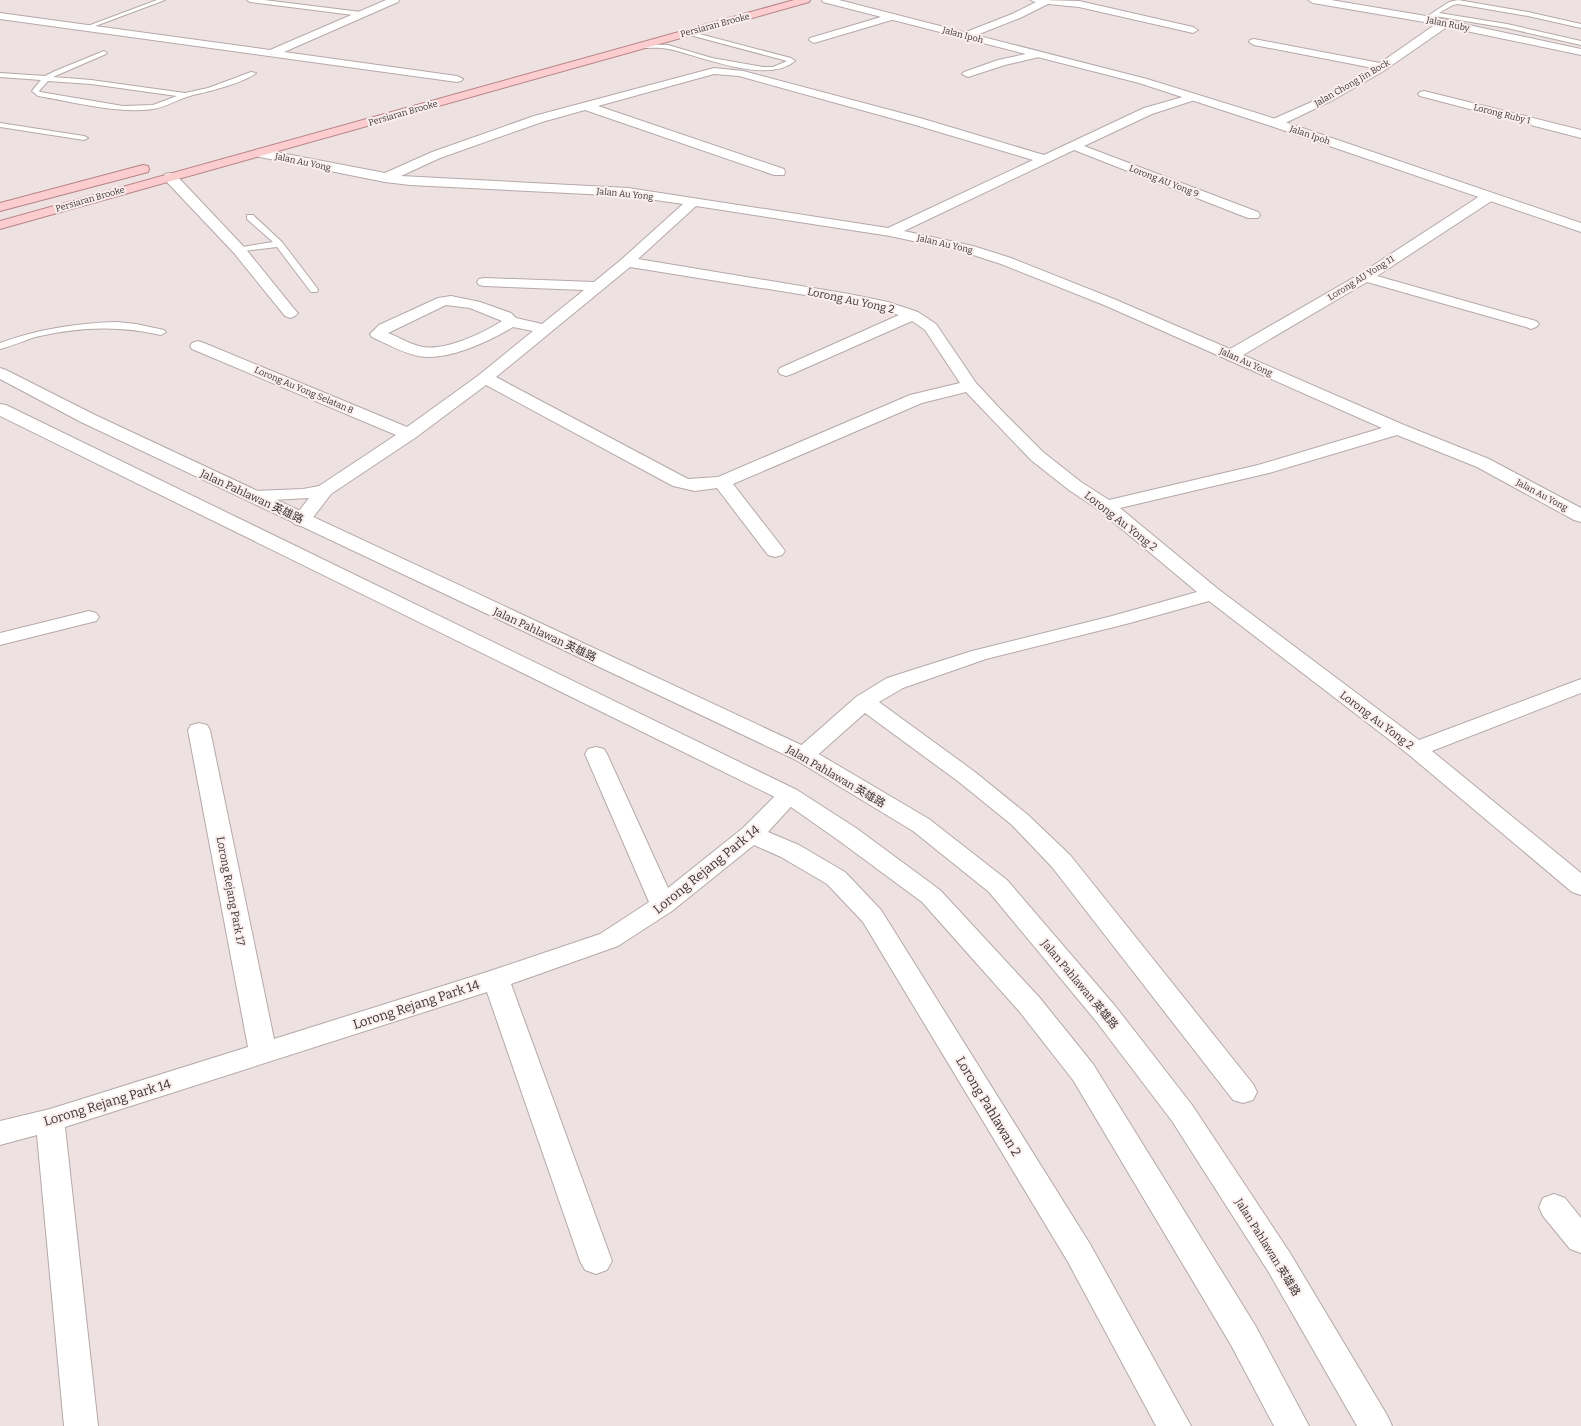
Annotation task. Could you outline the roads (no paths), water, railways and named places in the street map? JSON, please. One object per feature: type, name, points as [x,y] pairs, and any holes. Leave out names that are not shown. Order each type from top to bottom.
[{"type":"main road","name":"Persiaran Brooke","points":[[384,105],[537,65],[770,0]]},
{"type":"main road","name":"Persiaran Brooke","points":[[0,225],[805,0]]},
{"type":"main road","name":"Persiaran Brooke","points":[[0,207],[154,166]]},
{"type":"main road","points":[[0,233],[29,217]]},
{"type":"street","points":[[272,53],[394,0]]},
{"type":"street","name":"Jalan Ipoh","points":[[827,0],[1143,81],[1275,123],[1581,228]]},
{"type":"street","name":"Jalan Ruby","points":[[1314,0],[1338,2],[1430,17],[1445,23],[1493,32],[1581,52]]},
{"type":"street","points":[[965,36],[1016,16],[1048,1],[1079,4],[1193,30]]},
{"type":"street","points":[[0,16],[457,79]]},
{"type":"street","points":[[814,40],[891,17]]},
{"type":"street","name":"Jalan Chong Jin Bock","points":[[1275,123],[1329,98],[1382,67],[1445,23]]},
{"type":"street","points":[[1254,42],[1382,67]]},
{"type":"street","name":"Jalan Ipoh","points":[[968,74],[1002,62],[1035,54]]},
{"type":"street","points":[[385,178],[436,155],[538,119],[728,67],[739,73],[916,121],[1043,159]]},
{"type":"street","name":"Lorong Ruby 1","points":[[1424,94],[1581,134]]},
{"type":"street","points":[[890,232],[1148,111],[1194,97]]},
{"type":"street","points":[[586,106],[779,172]]},
{"type":"street","name":"Lorong AU Yong 9","points":[[1074,146],[1253,216]]},
{"type":"street","name":"Jalan Au Yong","points":[[260,153],[385,178],[410,181],[628,192],[692,203],[890,232],[968,249],[1006,261],[1109,302],[1398,429],[1483,463],[1581,516]]},
{"type":"street","points":[[170,177],[239,250],[290,313]]},
{"type":"street","name":"Lorong AU Yong 11","points":[[1231,355],[1365,277],[1488,197]]},
{"type":"street","points":[[301,520],[325,490],[409,434],[485,378],[627,262],[692,203]]},
{"type":"street","name":"Lorong Au Yong 2","points":[[627,262],[849,298],[883,305],[913,315],[931,327],[970,386],[997,416],[1037,456],[1075,486],[1106,506],[1211,593],[1416,749],[1581,886]]},
{"type":"street","points":[[1365,277],[1531,324]]},
{"type":"street","points":[[484,282],[596,286]]},
{"type":"street","points":[[511,322],[493,333],[443,352],[420,352],[378,334],[384,328],[443,302],[451,300],[464,302],[506,316],[511,322],[544,329]]},
{"type":"street","points":[[786,371],[913,315]]},
{"type":"street","name":"Lorong Au Yong Selatan 8","points":[[198,346],[409,434]]},
{"type":"street","name":"Jalan Pahlawan 英雄路","points":[[0,374],[87,418],[301,520],[804,755],[921,825],[998,886],[1101,1007],[1190,1126],[1279,1262],[1375,1426]]},
{"type":"street","points":[[485,378],[683,484],[705,485],[722,482],[916,399],[970,386]]},
{"type":"street","points":[[0,409],[789,795],[847,834],[931,896],[1039,1016],[1083,1072],[1243,1335],[1292,1426]]},
{"type":"street","points":[[1106,506],[1263,469],[1398,429]]},
{"type":"street","points":[[722,482],[775,551]]},
{"type":"street","points":[[252,496],[303,494],[325,490]]},
{"type":"street","points":[[804,755],[864,702],[894,683],[979,655],[1197,600],[1211,593]]},
{"type":"street","points":[[0,639],[88,617]]},
{"type":"street","points":[[1416,749],[1581,685]]},
{"type":"street","points":[[864,702],[967,777],[1020,820],[1061,861],[1242,1092]]},
{"type":"street","name":"Lorong Rejang Park 17","points":[[199,730],[263,1052]]},
{"type":"street","points":[[596,754],[663,905]]},
{"type":"street","name":"Lorong Rejang Park 14","points":[[0,1133],[50,1120],[496,979],[609,940],[663,905],[752,834],[789,795]]},
{"type":"street","name":"Lorong Pahlawan 2","points":[[752,834],[790,851],[836,878],[872,916],[1079,1253],[1174,1426]]},
{"type":"street","points":[[496,979],[596,1261]]},
{"type":"street","points":[[50,1120],[81,1426]]},
{"type":"street","points":[[1554,1207],[1581,1240]]},
{"type":"lane","points":[[88,27],[162,0]]},
{"type":"lane","points":[[250,0],[361,14]]},
{"type":"lane","points":[[1034,0],[1048,1]]},
{"type":"lane","points":[[1430,17],[1450,3],[1458,2],[1528,14],[1581,26]]},
{"type":"lane","points":[[1493,32],[1528,14]]},
{"type":"lane","points":[[1430,17],[1507,26],[1581,43]]},
{"type":"lane","points":[[1539,34],[1562,22]]},
{"type":"lane","points":[[638,46],[674,49],[728,67],[771,70],[792,60],[688,33]]},
{"type":"lane","points":[[696,43],[710,39]]},
{"type":"lane","points":[[674,49],[689,45]]},
{"type":"lane","points":[[104,54],[57,72],[46,79],[35,91],[38,94],[123,108],[154,107],[185,95],[210,90],[253,73]]},
{"type":"lane","points":[[0,75],[91,82],[185,95]]},
{"type":"lane","points":[[2,126],[84,138]]},
{"type":"lane","points":[[250,217],[279,244],[314,290]]},
{"type":"lane","points":[[239,250],[279,244]]},
{"type":"lane","points":[[0,346],[22,337],[111,324],[135,326],[160,332]]}]
